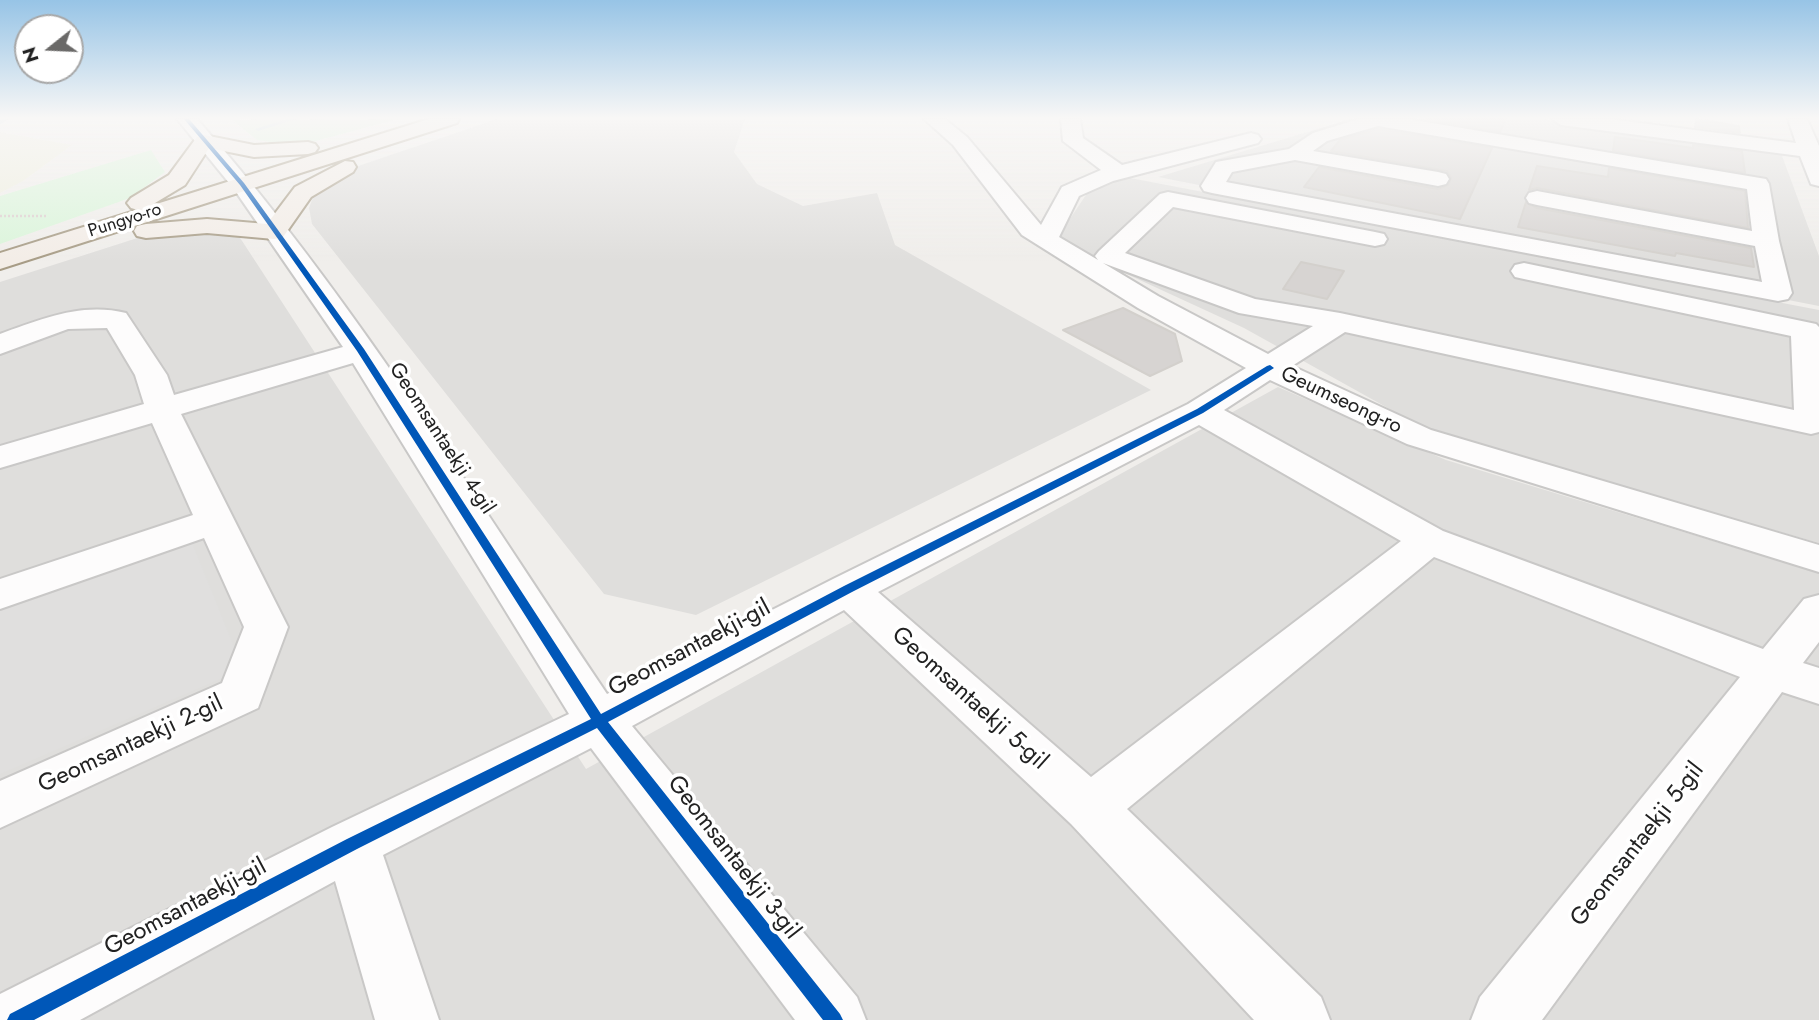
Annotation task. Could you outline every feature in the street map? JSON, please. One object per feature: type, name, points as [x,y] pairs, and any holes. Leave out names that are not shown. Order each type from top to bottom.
[{"type":"main road","points":[[88,232],[177,180],[186,167]]},
{"type":"main road","name":"Pungyo-ro","points":[[0,261],[298,167]]},
{"type":"main road","points":[[88,232],[207,226],[274,232],[303,192],[346,167]]},
{"type":"street","name":"Geomsantaekji 4-gil","points":[[227,167],[242,184],[361,351],[599,721]]},
{"type":"street","name":"Geumseong-ro","points":[[980,167],[1031,230],[1045,240],[1149,302],[1269,368],[1419,437],[1819,559]]},
{"type":"street","points":[[1110,167],[1119,173]]},
{"type":"street","points":[[1045,240],[1070,192],[1142,167]]},
{"type":"street","points":[[1226,167],[1212,186],[1779,293],[1766,241],[1758,184],[1671,167]]},
{"type":"street","points":[[1367,167],[1438,179]]},
{"type":"street","points":[[1536,198],[1766,241]]},
{"type":"street","points":[[1376,239],[1168,199],[1108,256],[1249,307],[1340,322],[1811,424],[1806,330],[1507,267]]},
{"type":"street","name":"Geomsantaekji 2-gil","points":[[0,345],[64,320],[116,319],[151,375],[162,409],[266,627],[241,695],[0,805]]},
{"type":"street","name":"Geomsantaekji-gil","points":[[16,1020],[352,844],[599,721],[848,590],[1200,411],[1340,322]]},
{"type":"street","points":[[0,457],[361,351]]},
{"type":"street","points":[[1200,411],[1429,540],[1796,678]]},
{"type":"street","points":[[0,594],[215,521]]},
{"type":"street","points":[[1090,808],[1429,540]]},
{"type":"street","name":"Geomsantaekji 5-gil","points":[[848,590],[1090,808],[1298,1020]]},
{"type":"street","name":"Geomsantaekji 5-gil","points":[[1503,1020],[1796,678],[1819,610]]},
{"type":"street","name":"Geomsantaekji 3-gil","points":[[599,721],[834,1020]]},
{"type":"street","points":[[352,844],[407,1020]]},
{"type":"path","points":[[0,216],[47,216]]},
{"type":"shaded area","points":[[358,167],[744,167],[757,184],[803,206],[877,193],[895,245],[1151,390],[696,615],[604,594],[312,224],[309,208],[315,192],[333,178]]},
{"type":"shaded area","points":[[1192,167],[1786,167],[1819,256],[1819,306],[1158,177]]},
{"type":"shaded area","points":[[1125,177],[1819,310],[1819,543],[1431,432],[1244,328],[1055,241],[1090,189]]},
{"type":"shaded area","points":[[235,230],[586,769],[1278,387],[1446,460],[1819,573],[1819,1020],[0,1020],[0,282],[153,233]]},
{"type":"shaded area","points":[[189,535],[243,669],[0,774],[0,603]]},
{"type":"green space","points":[[0,167],[43,167],[23,181],[0,193]]},
{"type":"green space","points":[[97,167],[162,167],[165,172],[130,198],[0,244],[0,196]]},
{"type":"building","points":[[1319,167],[1438,189],[1448,185],[1451,178],[1447,171],[1421,167],[1484,167],[1460,219],[1304,187]]},
{"type":"building","points":[[1537,167],[1541,167],[1608,177],[1609,168],[1745,191],[1748,228],[1537,188],[1529,190]]},
{"type":"building","points":[[1707,167],[1744,167],[1745,173]]},
{"type":"building","points":[[1526,202],[1537,208],[1751,248],[1754,267],[1676,253],[1675,256],[1518,227]]},
{"type":"building","points":[[1301,262],[1344,271],[1327,299],[1283,289]]},
{"type":"building","points":[[1123,308],[1175,334],[1182,361],[1150,376],[1063,330]]},
{"type":"cycle path","points":[[227,167],[361,351],[599,721],[834,1020]]},
{"type":"cycle path","points":[[16,1020],[352,844],[599,721],[848,589],[1200,411],[1270,368]]}]
